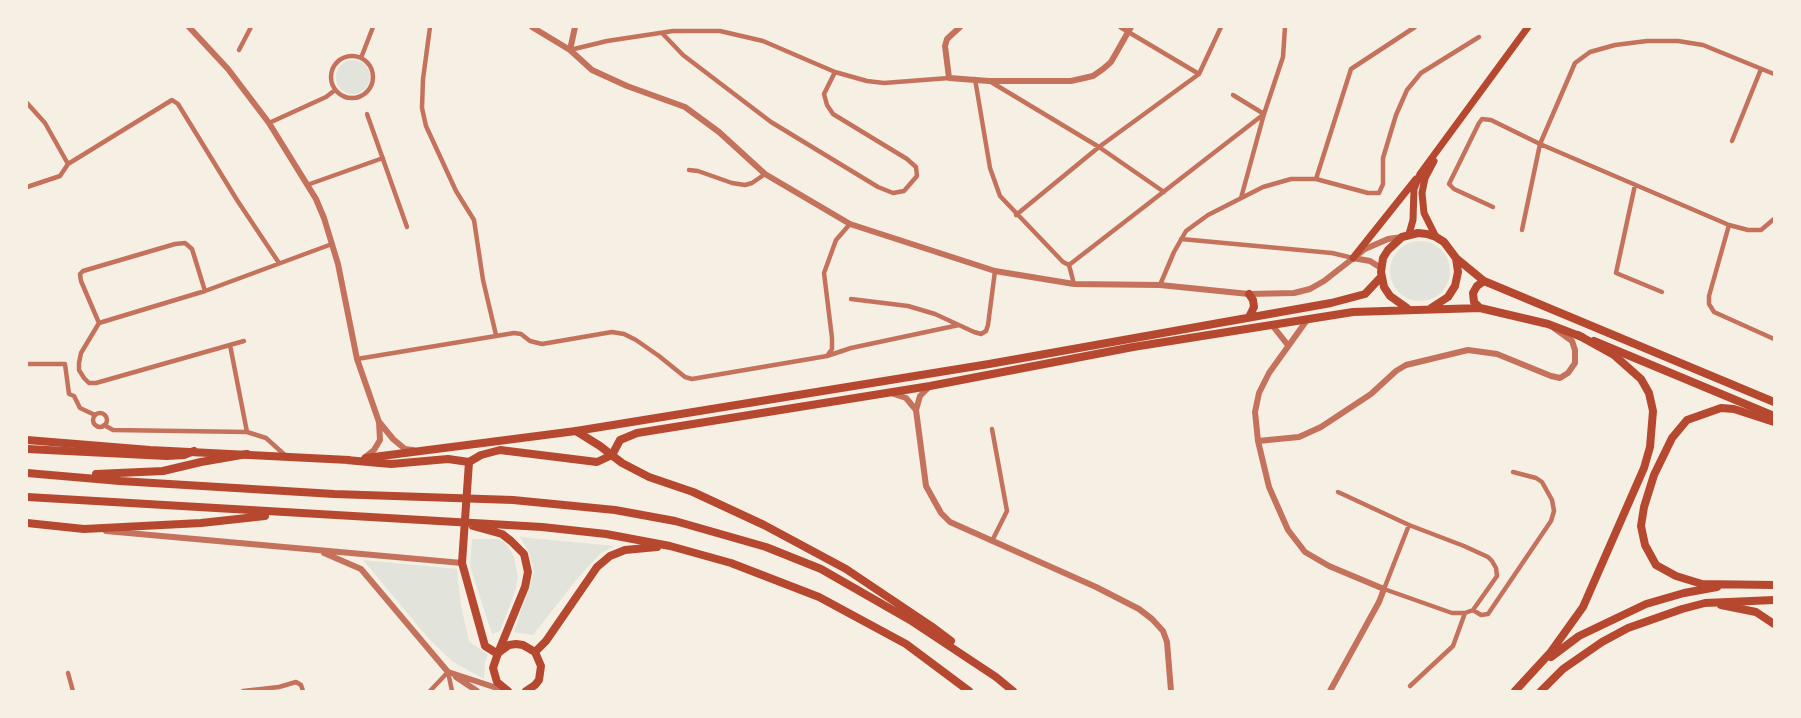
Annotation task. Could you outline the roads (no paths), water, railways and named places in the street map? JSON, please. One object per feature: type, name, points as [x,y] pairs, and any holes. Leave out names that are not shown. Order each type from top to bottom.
[{"type":"highway","points":[[576,431],[622,463],[649,477],[693,492],[764,525],[846,569],[931,626],[1013,691]]},
{"type":"highway","points":[[27,449],[167,456],[184,455],[194,451]]},
{"type":"highway","points":[[27,473],[142,473],[247,454]]},
{"type":"highway","points":[[27,473],[120,482],[333,494],[513,500],[615,510],[675,521],[766,547],[821,569],[910,621],[996,676]]},
{"type":"highway","points":[[27,496],[542,527],[606,534],[670,546],[731,563],[819,597],[906,644],[969,691]]},
{"type":"highway","points":[[29,525],[84,529],[201,523],[289,513]]},
{"type":"highway","points":[[452,521],[501,534],[524,554],[528,572],[525,587],[498,654]]},
{"type":"highway","points":[[535,652],[546,641],[597,567],[610,556],[625,550],[670,546]]},
{"type":"highway","points":[[940,669],[958,691]]},
{"type":"main road","points":[[1353,258],[1420,174],[1528,27]]},
{"type":"main road","points":[[1438,150],[1425,178],[1422,193],[1424,213],[1436,237],[1451,250],[1456,258],[1484,281],[1774,402]]},
{"type":"main road","points":[[1406,236],[1413,220],[1414,189],[1420,174]]},
{"type":"main road","points":[[346,460],[576,431],[989,364],[1358,297],[1372,289],[1381,272],[1388,250],[1406,236],[1418,233],[1436,237]]},
{"type":"main road","points":[[1426,309],[1437,306],[1448,297],[1455,286],[1458,272],[1456,258]]},
{"type":"main road","points":[[1381,272],[1390,296],[1409,309]]},
{"type":"main road","points":[[1480,308],[1474,302],[1473,293],[1484,281]]},
{"type":"main road","points":[[1249,294],[1254,307],[1249,317]]},
{"type":"main road","points":[[27,440],[150,450],[286,456],[391,464],[448,459],[469,462],[500,450],[597,462],[612,455],[620,440],[637,433],[891,393],[1133,347],[1308,318],[1353,312],[1480,308],[1548,324],[1578,335],[1774,416]]},
{"type":"main road","points":[[1515,691],[1562,638],[1583,607],[1644,468],[1650,447],[1653,411],[1649,393],[1641,379],[1614,355],[1578,335]]},
{"type":"main road","points":[[1774,422],[1734,409],[1721,408],[1688,420],[1672,438],[1654,475],[1641,526],[1645,546],[1656,565],[1676,576],[1702,584],[1774,585]]},
{"type":"main road","points":[[469,462],[462,562],[485,646],[498,654]]},
{"type":"main road","points":[[1532,674],[1579,636],[1646,604],[1684,593],[1735,584]]},
{"type":"main road","points":[[1541,691],[1563,669],[1602,642],[1629,628],[1705,603],[1774,600]]},
{"type":"main road","points":[[1705,603],[1756,612],[1774,624]]},
{"type":"main road","points":[[507,691],[497,682],[493,668],[498,654],[509,645],[516,644],[529,647],[535,652],[542,666],[540,691]]},
{"type":"main road","points":[[526,691],[535,685],[541,675]]},
{"type":"street","points":[[189,27],[228,69],[269,123],[316,199],[332,244],[357,359],[379,422],[380,440],[374,450],[364,459]]},
{"type":"street","points":[[239,50],[251,27]]},
{"type":"street","points":[[430,27],[423,79],[422,108],[426,126],[456,191],[474,220],[483,280],[496,335]]},
{"type":"street","points":[[532,27],[570,50],[592,70],[685,107],[718,132],[765,174],[850,224],[995,271],[1074,284],[1160,285],[1249,294],[1294,293],[1310,289],[1324,281],[1353,258],[1388,239],[1406,236]]},
{"type":"street","points":[[570,50],[575,27]]},
{"type":"street","points":[[949,78],[945,46],[953,32],[960,27]]},
{"type":"street","points":[[1119,27],[1130,29],[1199,74]]},
{"type":"street","points":[[1016,215],[1099,147],[1199,74],[1221,27]]},
{"type":"street","points":[[1241,198],[1264,114],[1283,57],[1285,27]]},
{"type":"street","points":[[1316,179],[1352,69],[1415,27]]},
{"type":"street","points":[[362,58],[372,28]]},
{"type":"street","points":[[570,50],[607,41],[674,31],[720,31],[763,41],[835,72],[867,81],[884,83],[949,78],[989,81],[1083,80],[1093,76],[1110,62],[1130,29]]},
{"type":"street","points":[[662,33],[683,55],[771,122],[878,188],[894,193],[904,191],[916,176],[916,167],[907,159],[833,114],[827,105],[824,94],[835,72]]},
{"type":"street","points":[[1160,285],[1186,231],[1208,215],[1263,188],[1291,179],[1316,179],[1368,193],[1379,193],[1383,184],[1383,158],[1396,115],[1407,90],[1421,73],[1479,37]]},
{"type":"street","points":[[1522,230],[1540,144],[1575,63],[1590,52],[1615,45],[1647,41],[1678,41],[1703,45],[1774,74]]},
{"type":"street","points":[[351,56],[362,58],[372,68],[373,83],[364,95],[345,97],[335,90],[331,74],[338,61],[351,56]]},
{"type":"street","points":[[1732,141],[1761,69]]},
{"type":"street","points":[[975,79],[990,168],[1000,196],[1016,215],[1063,262],[1069,265],[1074,284]]},
{"type":"street","points":[[989,81],[1099,147],[1164,192]]},
{"type":"street","points":[[269,123],[326,97],[335,90]]},
{"type":"street","points":[[1233,95],[1264,114]]},
{"type":"street","points":[[27,187],[60,176],[68,164],[172,100],[178,104],[279,263]]},
{"type":"street","points":[[27,103],[45,123],[68,164]]},
{"type":"street","points":[[367,114],[407,227]]},
{"type":"street","points":[[1069,265],[1264,114]]},
{"type":"street","points":[[1493,207],[1454,189],[1449,184],[1482,119],[1491,120],[1540,144],[1729,225],[1748,230],[1761,230],[1774,219]]},
{"type":"street","points":[[307,185],[383,158]]},
{"type":"street","points":[[689,170],[732,183],[745,184],[752,183],[765,174]]},
{"type":"street","points":[[1635,185],[1616,273],[1662,292]]},
{"type":"street","points":[[826,356],[832,349],[832,338],[824,273],[836,240],[850,224]]},
{"type":"street","points":[[1729,225],[1709,296],[1709,304],[1714,312],[1774,339]]},
{"type":"street","points":[[1181,239],[1332,253],[1370,261],[1381,272]]},
{"type":"street","points":[[99,323],[80,278],[83,271],[185,243],[192,249],[206,291]]},
{"type":"street","points":[[244,341],[104,381],[89,383],[80,370],[81,353],[99,323],[206,291],[332,244]]},
{"type":"street","points":[[851,299],[908,306],[935,314],[978,333],[986,331],[995,271]]},
{"type":"street","points":[[1308,318],[1287,344],[1269,373],[1259,393],[1255,412],[1258,441],[1269,487],[1288,530],[1305,552],[1329,566],[1384,589],[1452,613],[1465,613],[1473,610],[1497,576],[1492,561],[1488,557],[1409,525],[1338,492]]},
{"type":"street","points":[[1258,441],[1299,437],[1321,427],[1371,394],[1406,365],[1468,350],[1497,354],[1560,378],[1568,373],[1575,363],[1575,350],[1572,341],[1548,324]]},
{"type":"street","points":[[357,359],[496,335],[521,334],[530,341],[542,344],[612,332],[624,333],[659,356],[685,377],[692,379],[826,356],[851,348],[959,325]]},
{"type":"street","points":[[1272,325],[1287,344]]},
{"type":"street","points":[[230,345],[247,432]]},
{"type":"street","points":[[27,364],[65,364],[69,394],[74,396],[80,408],[95,415],[99,413],[105,415],[107,419],[104,425]]},
{"type":"street","points":[[930,386],[920,396],[916,410],[921,462],[926,486],[941,513],[950,522],[1096,587],[1152,619],[1163,631],[1167,642],[1171,691]]},
{"type":"street","points":[[891,393],[906,398],[916,410]]},
{"type":"street","points":[[95,415],[93,419],[96,425],[104,425],[113,430],[247,432],[266,438],[286,456]]},
{"type":"street","points":[[379,422],[393,440],[405,449],[425,451]]},
{"type":"street","points":[[992,429],[1007,511],[992,541]]},
{"type":"street","points":[[1473,610],[1481,615],[1488,614],[1551,521],[1554,511],[1552,500],[1542,482],[1512,471]]},
{"type":"street","points":[[1330,691],[1379,602],[1409,525]]},
{"type":"street","points":[[84,529],[462,562]]},
{"type":"street","points":[[318,550],[361,569],[448,672],[477,691]]},
{"type":"street","points":[[1410,686],[1453,646],[1465,613]]},
{"type":"street","points":[[430,691],[448,672]]},
{"type":"street","points":[[448,672],[452,691]]},
{"type":"street","points":[[448,672],[507,691]]},
{"type":"street","points":[[68,673],[73,691]]},
{"type":"street","points":[[243,691],[296,682],[301,685],[303,691]]}]
